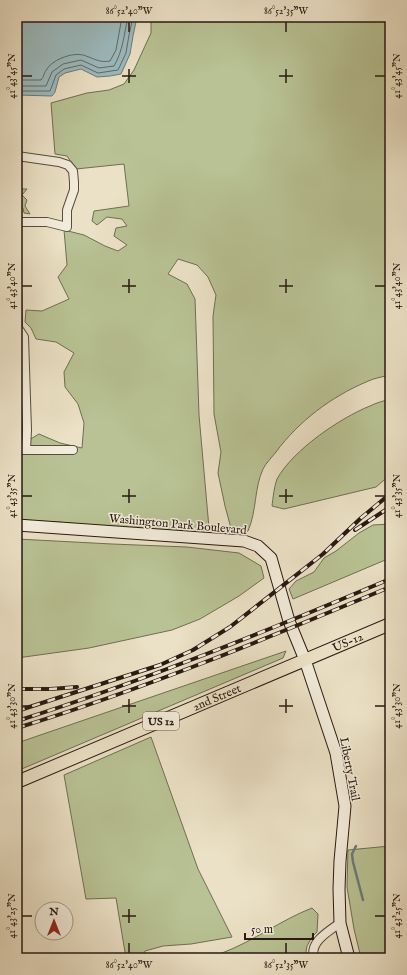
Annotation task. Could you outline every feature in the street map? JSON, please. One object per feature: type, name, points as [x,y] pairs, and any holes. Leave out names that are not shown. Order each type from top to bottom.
[{"type":"main road","name":"US-12","points":[[305,660],[390,624]]},
{"type":"main road","name":"2nd Street","points":[[17,782],[305,660]]},
{"type":"street","points":[[17,156],[59,162],[68,165],[73,171],[74,182],[74,190],[67,210],[66,227],[47,222],[17,222]]},
{"type":"street","points":[[17,284],[18,328],[24,337],[27,430],[26,450]]},
{"type":"street","points":[[17,450],[73,450]]},
{"type":"street","name":"Washington Park Boulevard","points":[[17,525],[221,538],[244,541],[258,546],[271,558],[289,622],[305,660]]},
{"type":"street","name":"Liberty Trail","points":[[305,660],[336,753],[345,806],[339,889],[340,923],[349,958]]},
{"type":"street","points":[[314,958],[313,950],[318,940],[340,923]]},
{"type":"green space","points":[[149,17],[390,17],[390,375],[369,381],[340,395],[316,411],[295,430],[263,469],[258,484],[253,515],[248,531],[237,535],[232,532],[218,473],[221,452],[214,414],[213,316],[216,295],[208,277],[197,265],[178,259],[168,274],[187,284],[195,299],[199,415],[209,528],[193,535],[58,522],[17,520],[17,447],[39,434],[60,443],[82,448],[84,423],[78,404],[65,387],[64,372],[74,353],[56,342],[36,339],[31,328],[25,322],[26,310],[42,311],[69,299],[58,277],[67,265],[64,230],[84,235],[118,251],[127,245],[114,236],[116,228],[127,226],[122,219],[107,217],[97,225],[92,221],[94,211],[129,206],[124,164],[76,169],[67,156],[55,154],[51,103],[87,93],[109,90],[124,84],[134,70],[151,33],[151,20]]},
{"type":"green space","points":[[17,183],[20,184],[19,189],[27,189],[22,195],[27,200],[25,206],[30,214],[24,213],[23,208],[17,204]]},
{"type":"green space","points":[[390,399],[390,475],[376,487],[284,509],[272,506],[277,479],[284,468],[306,446],[345,418],[372,405]]},
{"type":"green space","points":[[390,524],[390,558],[293,599],[289,589],[296,581],[314,572],[324,558],[373,525]]},
{"type":"green space","points":[[17,539],[187,547],[239,553],[261,566],[264,578],[239,596],[200,619],[172,630],[89,648],[17,658]]},
{"type":"green space","points":[[286,651],[283,658],[17,771],[17,743]]},
{"type":"green space","points":[[151,737],[198,869],[232,937],[191,944],[163,946],[145,951],[141,958],[126,958],[116,898],[86,899],[64,775]]},
{"type":"green space","points":[[390,846],[390,958],[361,958],[354,929],[347,887],[348,850]]},
{"type":"green space","points":[[312,908],[318,914],[317,932],[307,946],[305,958],[192,958],[218,954],[234,948],[289,918]]},
{"type":"water","points":[[17,17],[137,17],[130,54],[121,74],[97,77],[81,69],[65,73],[59,77],[55,92],[52,96],[17,95]]},
{"type":"waterway","points":[[356,846],[352,854],[353,862],[363,900]]},
{"type":"railway","points":[[17,711],[160,665],[193,650],[230,627],[323,554],[361,518],[390,494]]},
{"type":"railway","points":[[355,530],[390,507]]},
{"type":"railway","points":[[17,721],[64,706],[158,672],[298,618],[390,579]]},
{"type":"railway","points":[[17,728],[159,680],[252,644],[390,587]]},
{"type":"railway","points":[[17,689],[77,687]]}]
